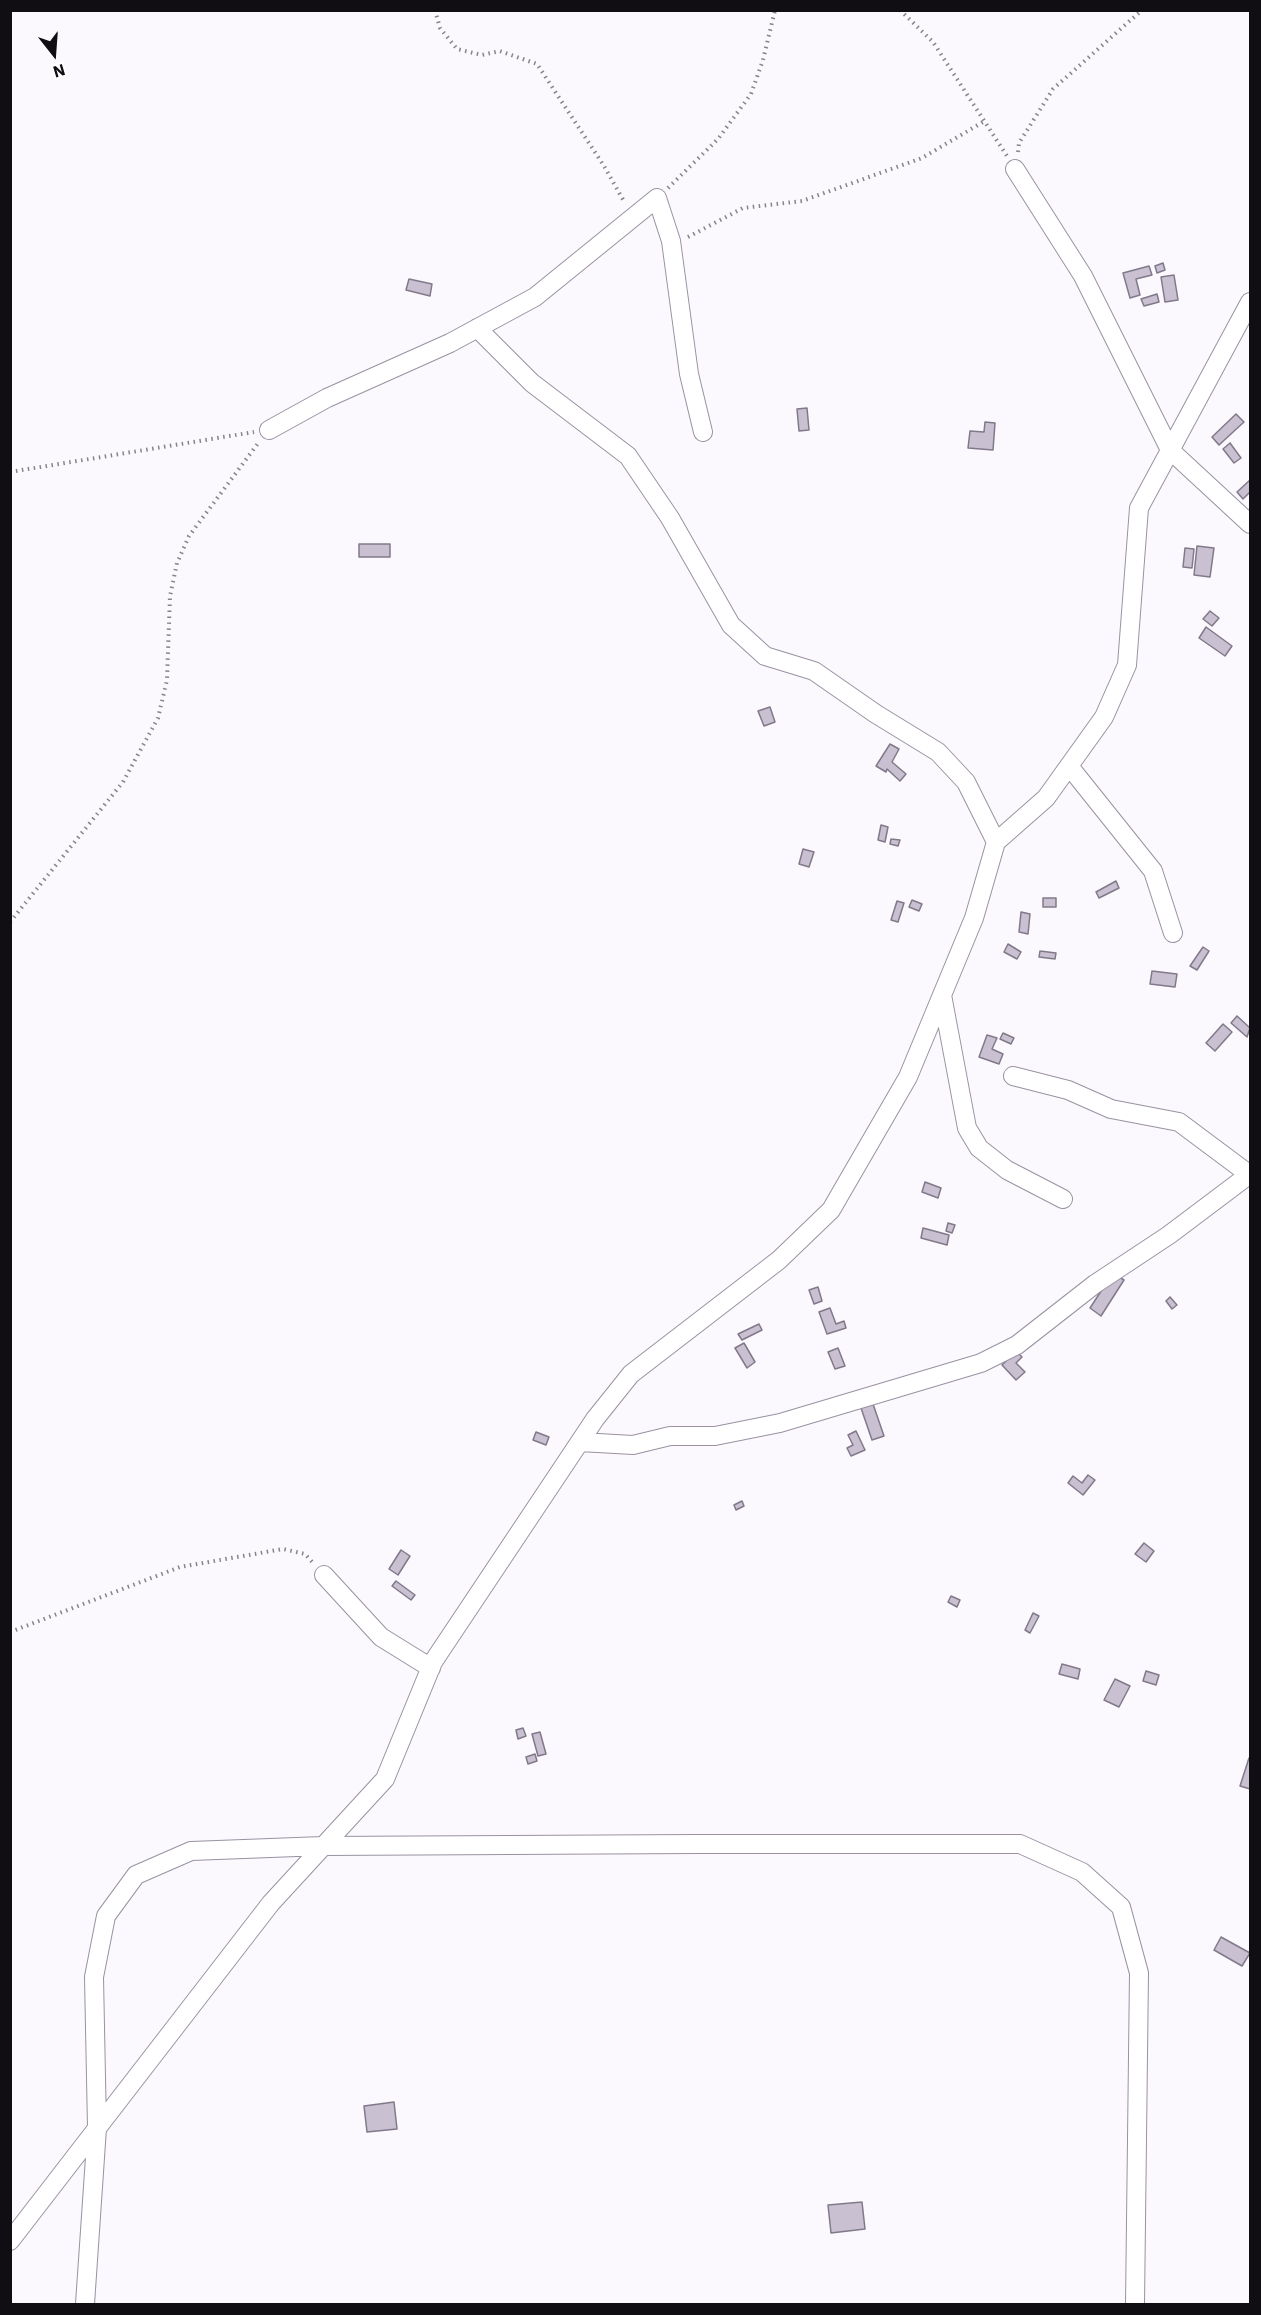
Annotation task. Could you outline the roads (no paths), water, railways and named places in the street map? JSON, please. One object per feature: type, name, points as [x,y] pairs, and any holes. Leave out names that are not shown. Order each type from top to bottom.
[{"type":"street","points":[[1016,169],[1083,276],[1170,450],[1251,524]]},
{"type":"street","points":[[269,430],[327,398],[477,328],[535,297],[657,198],[671,241],[689,375],[703,432]]},
{"type":"street","points":[[10,2241],[271,1903],[385,1779],[431,1668],[580,1442],[631,1374],[779,1260],[831,1210],[908,1077],[974,918],[996,842],[1046,798],[1104,717],[1127,665],[1139,508],[1251,302]]},
{"type":"street","points":[[477,328],[532,383],[627,456],[670,518],[731,625],[765,656],[814,671],[876,714],[938,752],[966,782],[996,842]]},
{"type":"street","points":[[1069,766],[1154,871],[1173,933]]},
{"type":"street","points":[[942,995],[967,1128],[979,1148],[1007,1170],[1063,1199]]},
{"type":"street","points":[[580,1442],[633,1445],[670,1436],[715,1436],[780,1422],[981,1363],[1017,1345],[1095,1284],[1169,1235],[1250,1174],[1179,1122],[1111,1109],[1068,1089],[1013,1076]]},
{"type":"street","points":[[324,1575],[381,1637],[431,1668]]},
{"type":"street","points":[[85,2304],[97,2128],[94,1977],[106,1916],[136,1875],[191,1851],[323,1846],[1020,1844],[1082,1872],[1121,1907],[1139,1973],[1135,2304]]}]
